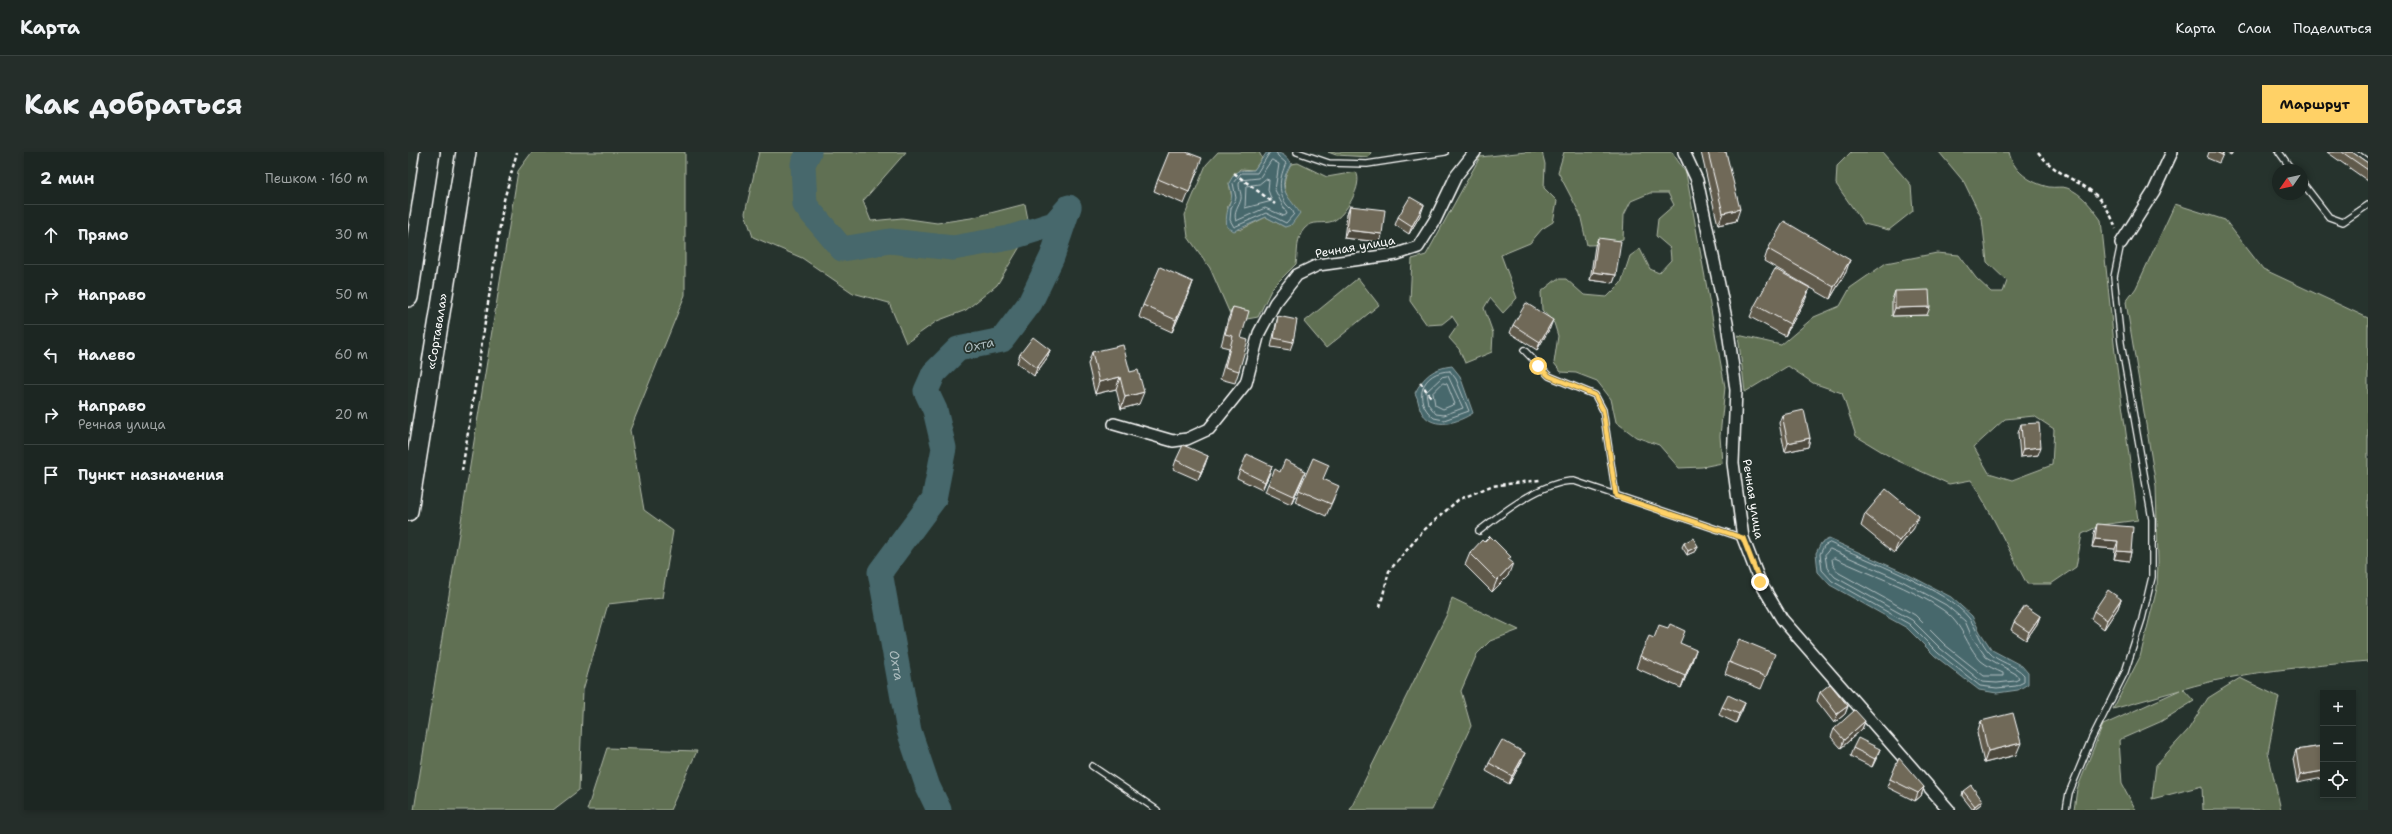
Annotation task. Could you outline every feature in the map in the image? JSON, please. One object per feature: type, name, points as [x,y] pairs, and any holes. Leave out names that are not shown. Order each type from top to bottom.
[{"type":"highway","points":[[408,297],[430,152]]},
{"type":"highway","name":"«Сортавала»","points":[[408,511],[466,152]]},
{"type":"street","name":"Речная улица","points":[[1114,424],[1173,441],[1187,440],[1208,430],[1246,383],[1259,333],[1275,304],[1297,276],[1318,265],[1397,254],[1418,247],[1435,220],[1456,176],[1475,152]]},
{"type":"street","name":"Речная улица","points":[[1684,152],[1688,156],[1697,180],[1727,323],[1736,390],[1733,463],[1743,538],[1760,582],[1782,619],[1949,810]]},
{"type":"street","points":[[2121,243],[2154,191],[2172,152]]},
{"type":"lane","points":[[1297,152],[1329,163],[1367,164],[1445,152]]},
{"type":"lane","points":[[2279,152],[2288,164]]},
{"type":"lane","points":[[2354,152],[2368,162]]},
{"type":"lane","points":[[2308,190],[2329,218],[2343,222],[2368,206]]},
{"type":"lane","points":[[2066,810],[2069,793],[2090,740],[2125,672],[2142,619],[2152,577],[2152,518],[2121,343],[2114,277],[2121,243]]},
{"type":"lane","points":[[1524,350],[1549,376],[1595,395],[1603,410],[1616,496]]},
{"type":"lane","points":[[1479,531],[1510,507],[1561,481],[1574,481],[1743,538]]},
{"type":"lane","points":[[1092,766],[1157,810]]},
{"type":"path","points":[[462,471],[504,200],[516,152]]},
{"type":"path","points":[[2038,152],[2047,163],[2066,176],[2087,186],[2102,199],[2113,219],[2121,243]]},
{"type":"path","points":[[1234,173],[1275,204]]},
{"type":"path","points":[[1420,382],[1431,397]]},
{"type":"path","points":[[1380,608],[1389,571],[1423,531],[1458,500],[1491,486],[1532,479],[1561,481]]},
{"type":"green space","points":[[532,152],[685,152],[685,295],[630,430],[644,510],[673,531],[662,598],[608,604],[583,690],[579,790],[553,810],[414,810],[518,171]]},
{"type":"green space","points":[[759,152],[906,152],[863,201],[871,221],[902,218],[937,223],[971,218],[1025,204],[1030,230],[997,285],[966,310],[937,321],[906,343],[889,303],[853,293],[802,258],[753,237],[745,213]]},
{"type":"green space","points":[[1218,152],[1259,152],[1262,158],[1254,170],[1240,169],[1229,183],[1232,198],[1227,207],[1240,230],[1266,217],[1285,227],[1296,208],[1288,198],[1284,187],[1284,182],[1291,164],[1298,163],[1327,177],[1356,172],[1358,177],[1352,199],[1338,218],[1329,222],[1311,224],[1301,233],[1298,241],[1296,264],[1272,288],[1258,317],[1247,319],[1230,314],[1210,268],[1188,237],[1185,215],[1206,165]]},
{"type":"green space","points":[[1328,152],[1371,152],[1369,157],[1336,155]]},
{"type":"green space","points":[[1526,152],[1542,152],[1545,164],[1544,188],[1557,201],[1553,222],[1542,229],[1530,243],[1501,255],[1517,298],[1503,313],[1490,298],[1484,308],[1493,333],[1492,352],[1465,363],[1459,349],[1449,338],[1458,325],[1452,316],[1442,324],[1427,325],[1410,301],[1412,259],[1426,255],[1480,157]]},
{"type":"green space","points":[[1564,152],[1672,152],[1686,173],[1725,387],[1720,436],[1722,463],[1702,467],[1679,468],[1659,445],[1636,437],[1616,422],[1611,399],[1597,381],[1576,373],[1561,372],[1554,363],[1558,336],[1554,323],[1542,310],[1541,292],[1557,279],[1566,279],[1584,295],[1607,297],[1621,283],[1630,256],[1640,249],[1650,269],[1659,273],[1671,260],[1670,248],[1656,236],[1658,219],[1674,205],[1668,193],[1650,193],[1631,201],[1624,215],[1623,239],[1605,244],[1587,245],[1580,214],[1558,172]]},
{"type":"green space","points":[[1851,152],[1882,152],[1911,185],[1913,211],[1889,230],[1864,224],[1836,184],[1837,166]]},
{"type":"green space","points":[[1939,152],[2009,152],[2014,165],[2023,175],[2035,183],[2051,187],[2065,187],[2072,190],[2086,201],[2101,220],[2115,353],[2138,520],[2101,525],[2082,534],[2076,567],[2051,584],[2027,584],[1993,518],[1971,480],[1949,484],[1894,459],[1856,436],[1842,393],[1813,383],[1788,366],[1745,392],[1738,335],[1781,345],[1814,317],[1840,306],[1850,288],[1886,263],[1937,253],[1959,255],[1976,278],[1991,292],[2003,292],[2007,281],[1987,262],[1982,219],[1964,182]],"holes":[[[2034,416],[2054,429],[2052,465],[2012,480],[1989,473],[1974,447],[2005,419]]]},
{"type":"green space","points":[[2175,204],[2225,220],[2263,269],[2368,318],[2368,661],[2252,674],[2183,689],[2194,701],[2160,722],[2119,740],[2122,784],[2136,810],[2074,810],[2077,789],[2103,725],[2180,690],[2113,709],[2140,657],[2157,588],[2158,562],[2156,486],[2126,302],[2136,288]]},
{"type":"green space","points":[[1358,278],[1379,305],[1326,348],[1304,322]]},
{"type":"green space","points":[[1452,598],[1519,630],[1490,641],[1477,654],[1461,691],[1471,726],[1432,810],[1350,810],[1448,612]]},
{"type":"green space","points":[[2240,678],[2279,697],[2268,752],[2281,810],[2203,810],[2202,786],[2152,799],[2156,765],[2188,730],[2208,698]]},
{"type":"green space","points":[[607,748],[697,751],[670,810],[587,810]]},
{"type":"water","points":[[1267,152],[1275,152],[1284,155],[1291,164],[1284,179],[1284,185],[1287,195],[1300,213],[1291,225],[1285,227],[1266,217],[1234,231],[1227,227],[1226,223],[1227,213],[1232,197],[1229,183],[1237,172],[1254,170]]},
{"type":"water","points":[[1452,366],[1460,376],[1473,413],[1454,422],[1433,422],[1427,419],[1422,413],[1415,393],[1421,382],[1429,374],[1439,369]]},
{"type":"water","points":[[1829,539],[1905,573],[1951,597],[1972,616],[1980,632],[1992,650],[2022,666],[2028,673],[2028,684],[2018,690],[1997,693],[1979,690],[1935,656],[1907,628],[1830,585],[1818,572],[1816,553],[1821,543]]},
{"type":"building","points":[[1169,152],[1186,152],[1202,158],[1189,192],[1158,179]]},
{"type":"building","points":[[1708,152],[1726,152],[1740,209],[1723,213]]},
{"type":"building","points":[[2216,152],[2223,152],[2222,155]]},
{"type":"building","points":[[2342,152],[2352,152],[2368,163],[2368,170]]},
{"type":"building","points":[[1410,197],[1424,205],[1412,226],[1398,217]]},
{"type":"building","points":[[1350,206],[1385,210],[1382,234],[1347,230]]},
{"type":"building","points":[[1784,221],[1850,260],[1834,287],[1768,249]]},
{"type":"building","points":[[1598,238],[1621,241],[1616,275],[1593,272]]},
{"type":"building","points":[[1160,267],[1193,282],[1176,320],[1143,305]]},
{"type":"building","points":[[1775,269],[1810,288],[1790,324],[1755,305]]},
{"type":"building","points":[[1929,290],[1930,307],[1895,308],[1895,291]]},
{"type":"building","points":[[1526,303],[1553,320],[1540,342],[1513,325]]},
{"type":"building","points":[[1233,307],[1249,311],[1241,338],[1248,340],[1239,371],[1225,367],[1233,336],[1225,334]]},
{"type":"building","points":[[1278,316],[1297,320],[1293,342],[1274,338]]},
{"type":"building","points":[[1033,337],[1050,350],[1037,368],[1020,354]]},
{"type":"building","points":[[1123,345],[1130,372],[1138,370],[1144,392],[1125,397],[1120,377],[1099,382],[1092,352]]},
{"type":"building","points":[[1804,410],[1810,438],[1788,443],[1782,415]]},
{"type":"building","points":[[2039,423],[2041,447],[2023,449],[2021,424]]},
{"type":"building","points":[[1183,445],[1208,456],[1201,472],[1176,460]]},
{"type":"building","points":[[1247,454],[1272,466],[1265,482],[1240,470]]},
{"type":"building","points":[[1313,458],[1329,465],[1323,479],[1339,486],[1331,504],[1299,490]]},
{"type":"building","points":[[1285,460],[1303,469],[1302,471],[1305,472],[1294,496],[1268,484],[1275,469],[1280,472]]},
{"type":"building","points":[[1886,489],[1919,516],[1899,541],[1865,514]]},
{"type":"building","points":[[2097,524],[2133,527],[2131,552],[2117,551],[2118,541],[2095,539]]},
{"type":"building","points":[[1490,536],[1511,557],[1508,559],[1513,563],[1497,580],[1470,553],[1482,540],[1484,542]]},
{"type":"building","points":[[1693,538],[1698,546],[1688,551],[1684,543]]},
{"type":"building","points":[[2108,590],[2121,599],[2107,620],[2094,611]]},
{"type":"building","points":[[2025,606],[2040,616],[2029,632],[2014,622]]},
{"type":"building","points":[[1670,624],[1685,631],[1680,643],[1696,650],[1685,676],[1640,656],[1649,636],[1654,638],[1659,625],[1668,628]]},
{"type":"building","points":[[1739,639],[1775,654],[1766,677],[1729,662]]},
{"type":"building","points":[[1830,684],[1848,706],[1837,714],[1820,692]]},
{"type":"building","points":[[1728,695],[1745,703],[1739,714],[1722,707]]},
{"type":"building","points":[[1855,710],[1865,721],[1844,740],[1834,729]]},
{"type":"building","points":[[2013,713],[2021,743],[1988,751],[1981,721]]},
{"type":"building","points":[[1858,738],[1880,749],[1875,759],[1853,748]]},
{"type":"building","points":[[1502,740],[1525,753],[1512,776],[1489,763]]},
{"type":"building","points":[[2320,746],[2320,772],[2300,775],[2296,750]]},
{"type":"building","points":[[1899,758],[1924,787],[1918,793],[1890,779]]},
{"type":"building","points":[[1971,785],[1982,800],[1975,806],[1963,791]]},
{"type":"waterway","name":"Охта","points":[[809,152],[803,164],[805,205],[842,249],[890,241],[953,248],[1009,238],[1054,224],[1069,207],[1052,257],[1030,303],[1002,340],[958,349],[934,373],[926,391],[935,410],[944,448],[934,499],[880,572],[909,731],[928,787],[939,810]]},
{"type":"route","points":[[1538,366],[1549,376],[1595,395],[1599,401],[1603,410],[1616,496],[1743,538],[1760,582]]}]
